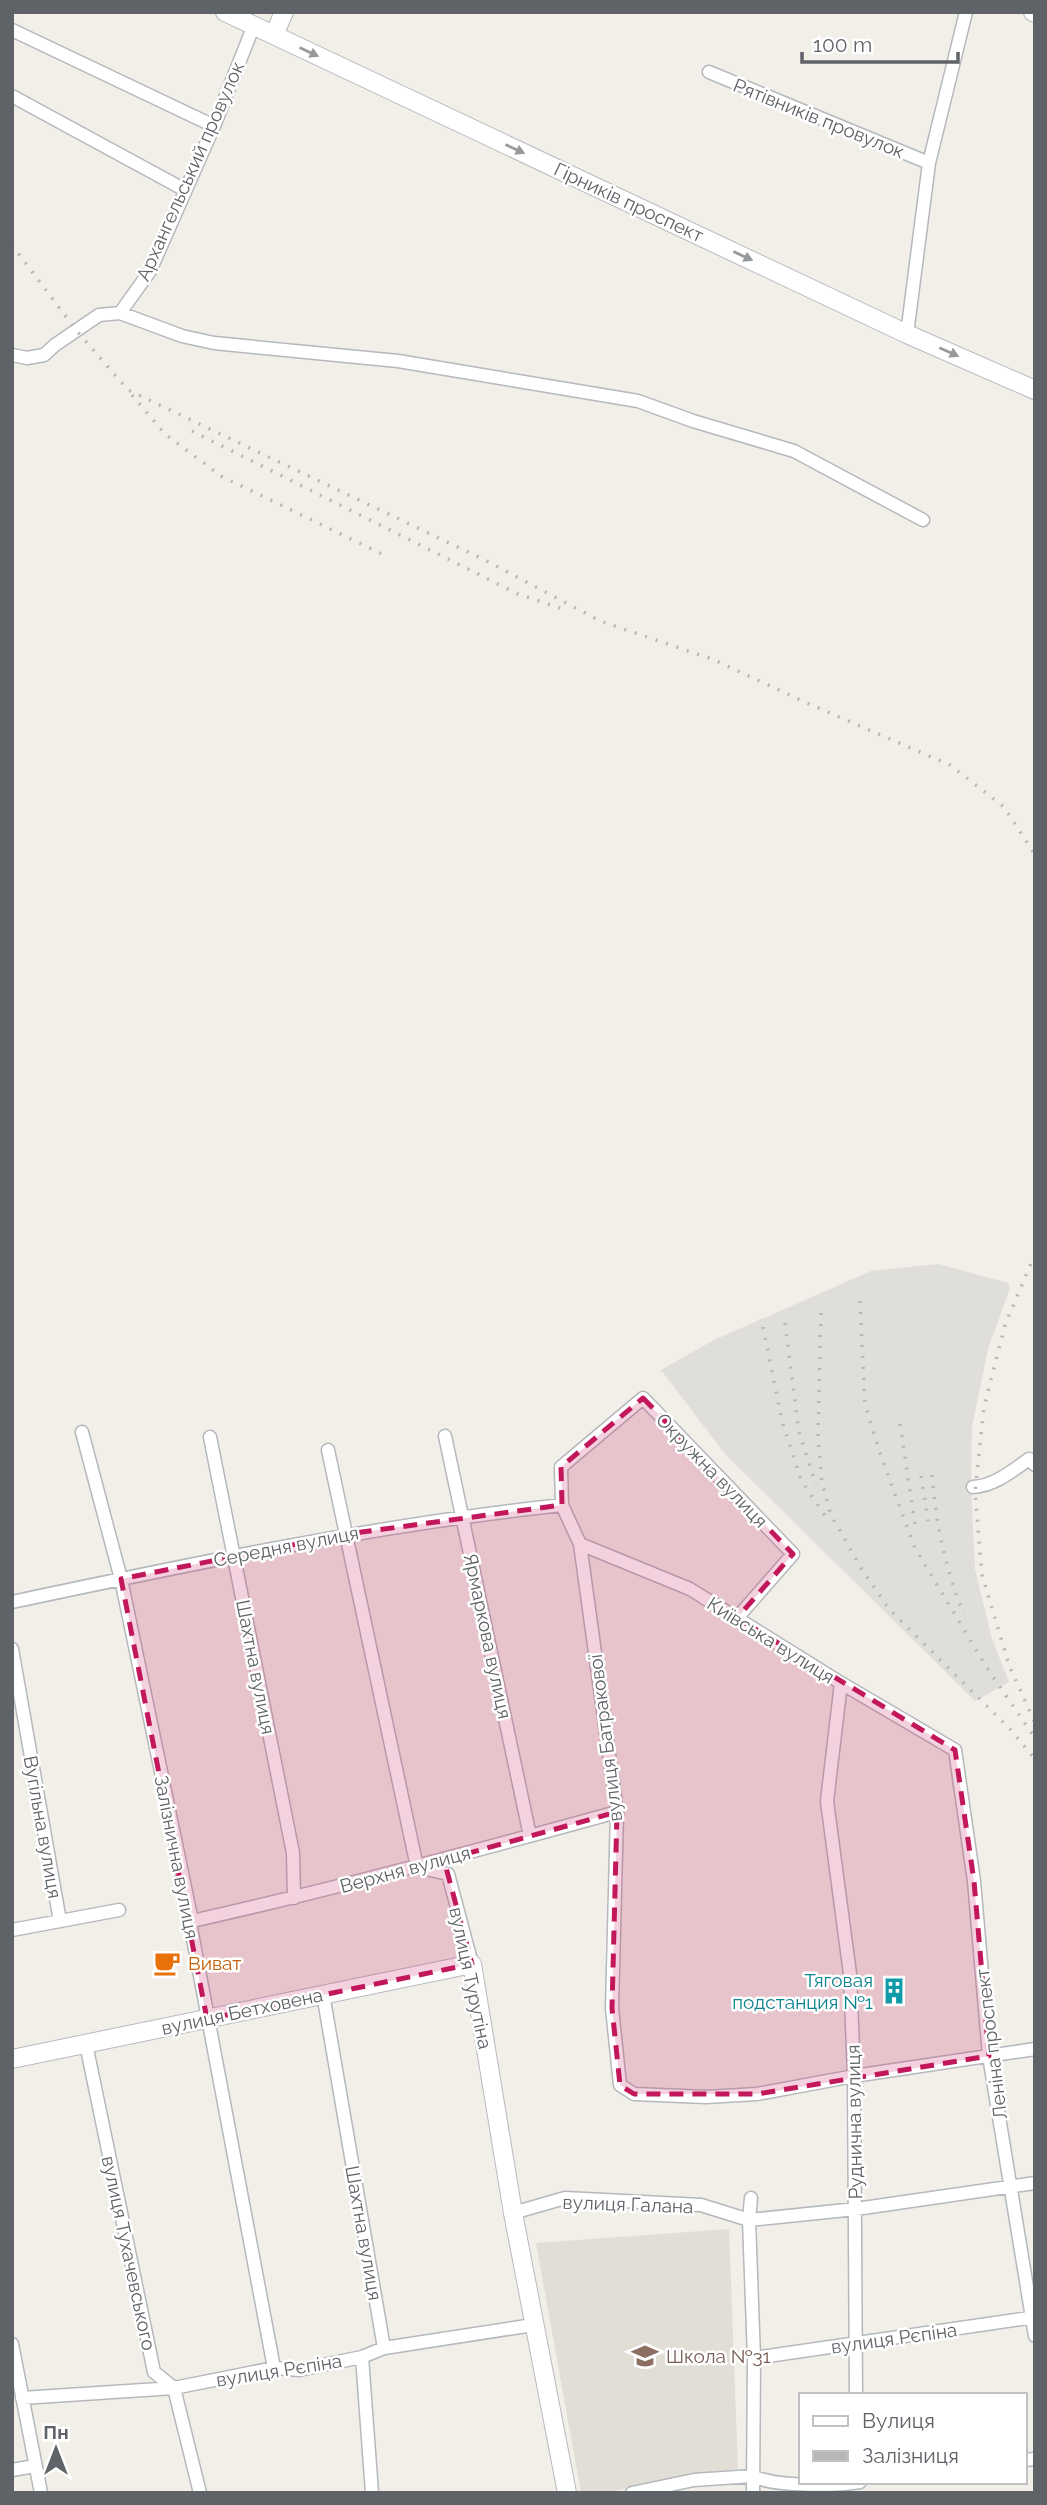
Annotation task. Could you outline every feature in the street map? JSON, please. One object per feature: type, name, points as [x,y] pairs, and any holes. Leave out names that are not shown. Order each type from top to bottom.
[{"type":"street","name":"Гірників проспект","points":[[225,12],[907,334],[1035,390]]},
{"type":"street","points":[[274,35],[284,12]]},
{"type":"street","points":[[907,334],[929,163],[966,12]]},
{"type":"street","name":"Архангельський провулок","points":[[120,313],[150,271],[214,126],[254,25]]},
{"type":"street","points":[[12,30],[214,126]]},
{"type":"street","name":"Рятівників провулок","points":[[709,72],[929,163]]},
{"type":"street","points":[[12,96],[185,190]]},
{"type":"street","points":[[12,355],[27,358],[44,355],[99,315],[120,313],[182,336],[214,343],[398,361],[638,401],[693,421],[794,451],[923,520]]},
{"type":"street","name":"Окружна вулиця","points":[[562,1505],[561,1466],[643,1398],[793,1554],[737,1618]]},
{"type":"street","name":"Залізнична вулиця","points":[[82,1432],[121,1579],[192,1921],[207,2019],[274,2368]]},
{"type":"street","name":"Ярмаркова вулиця","points":[[445,1436],[530,1836]]},
{"type":"street","name":"Шахтна вулиця","points":[[210,1437],[293,1853],[294,1898]]},
{"type":"street","points":[[328,1450],[417,1867]]},
{"type":"street","points":[[973,1487],[984,1486],[1007,1475],[1029,1459],[1035,1465]]},
{"type":"street","name":"Середня вулиця","points":[[12,1602],[347,1534],[464,1516],[562,1505]]},
{"type":"street","name":"вулиця Батракової","points":[[562,1505],[580,1544],[617,1812],[612,2008],[621,2085],[634,2094],[706,2097],[757,2094],[854,2076]]},
{"type":"street","name":"Київська вулиця","points":[[580,1544],[690,1589],[955,1750]]},
{"type":"street","name":"Вугільна вулиця","points":[[12,1649],[60,1921]]},
{"type":"street","name":"Руднична вулиця","points":[[841,1683],[827,1801],[850,1974],[856,2209],[856,2393]]},
{"type":"street","name":"Леніна проспект","points":[[955,1750],[974,1881],[989,2056],[1035,2336]]},
{"type":"street","name":"Верхня вулиця","points":[[192,1921],[417,1867],[617,1812]]},
{"type":"street","name":"вулиця Турутіна","points":[[417,1867],[448,1874],[472,1964],[533,2325],[568,2493]]},
{"type":"street","points":[[12,1930],[119,1910]]},
{"type":"street","name":"вулиця Бетховена","points":[[12,2059],[472,1964]]},
{"type":"street","name":"Шахтна вулиця","points":[[323,1994],[384,2348]]},
{"type":"street","name":"вулиця Тухачевського","points":[[86,2044],[154,2372],[174,2388],[200,2493]]},
{"type":"street","points":[[854,2076],[1035,2049]]},
{"type":"street","name":"вулиця Галана","points":[[513,2213],[565,2198],[701,2205],[749,2220],[856,2209],[1035,2183]]},
{"type":"street","points":[[751,2199],[749,2220],[754,2358],[753,2493]]},
{"type":"street","name":"вулиця Рєпіна","points":[[754,2358],[1034,2318]]},
{"type":"street","name":"вулиця Рєпіна","points":[[22,2398],[174,2388],[274,2368],[299,2370],[362,2357],[384,2348],[533,2325]]},
{"type":"street","points":[[12,2344],[41,2493]]},
{"type":"street","points":[[362,2357],[372,2493]]},
{"type":"street","points":[[12,2470],[35,2466]]},
{"type":"street","points":[[632,2493],[694,2480],[753,2476],[761,2481],[799,2483]]},
{"type":"street","points":[[808,2484],[854,2485]]},
{"type":"highlighted area","points":[[643,1398],[793,1554],[737,1618],[955,1750],[974,1881],[989,2056],[757,2094],[634,2094],[620,2085],[612,2008],[617,1812],[444,1860],[472,1964],[207,2019],[121,1579],[347,1534],[562,1505],[561,1467]]},
{"type":"shaded area","points":[[938,1264],[1008,1283],[1010,1288],[988,1349],[972,1427],[971,1483],[975,1569],[992,1639],[1009,1682],[975,1701],[725,1454],[661,1370],[714,1340],[871,1271]]},
{"type":"shaded area","name":"Школа №31","points":[[729,2229],[738,2469],[684,2475],[606,2493],[581,2493],[536,2243]]},
{"type":"railway","points":[[12,245],[76,330],[128,390],[483,559],[600,621],[712,659],[950,765],[1004,807],[1035,855]]},
{"type":"railway","points":[[132,395],[165,434],[221,476],[384,555]]},
{"type":"railway","points":[[192,431],[518,594],[560,608]]},
{"type":"railway","points":[[1035,1254],[1005,1325],[984,1407],[975,1492],[982,1575],[1009,1665],[1035,1723]]},
{"type":"railway","points":[[860,1301],[865,1405],[915,1548],[987,1668],[1035,1738]]},
{"type":"railway","points":[[821,1313],[818,1437],[822,1483],[831,1515],[861,1568],[889,1609],[1010,1729],[1035,1759]]},
{"type":"railway","points":[[785,1323],[799,1432],[816,1485]]},
{"type":"railway","points":[[763,1327],[782,1421],[801,1480],[828,1520]]},
{"type":"railway","points":[[900,1424],[916,1531]]},
{"type":"railway","points":[[932,1475],[942,1546],[964,1614]]},
{"type":"railway","points":[[921,1476],[928,1521]]},
{"type":"place","name":"Виват","points":[[167,1963]]},
{"type":"place","name":"Тяговая подстанция №1","points":[[894,1991]]},
{"type":"place","name":"Школа №31","points":[[645,2356]]}]
